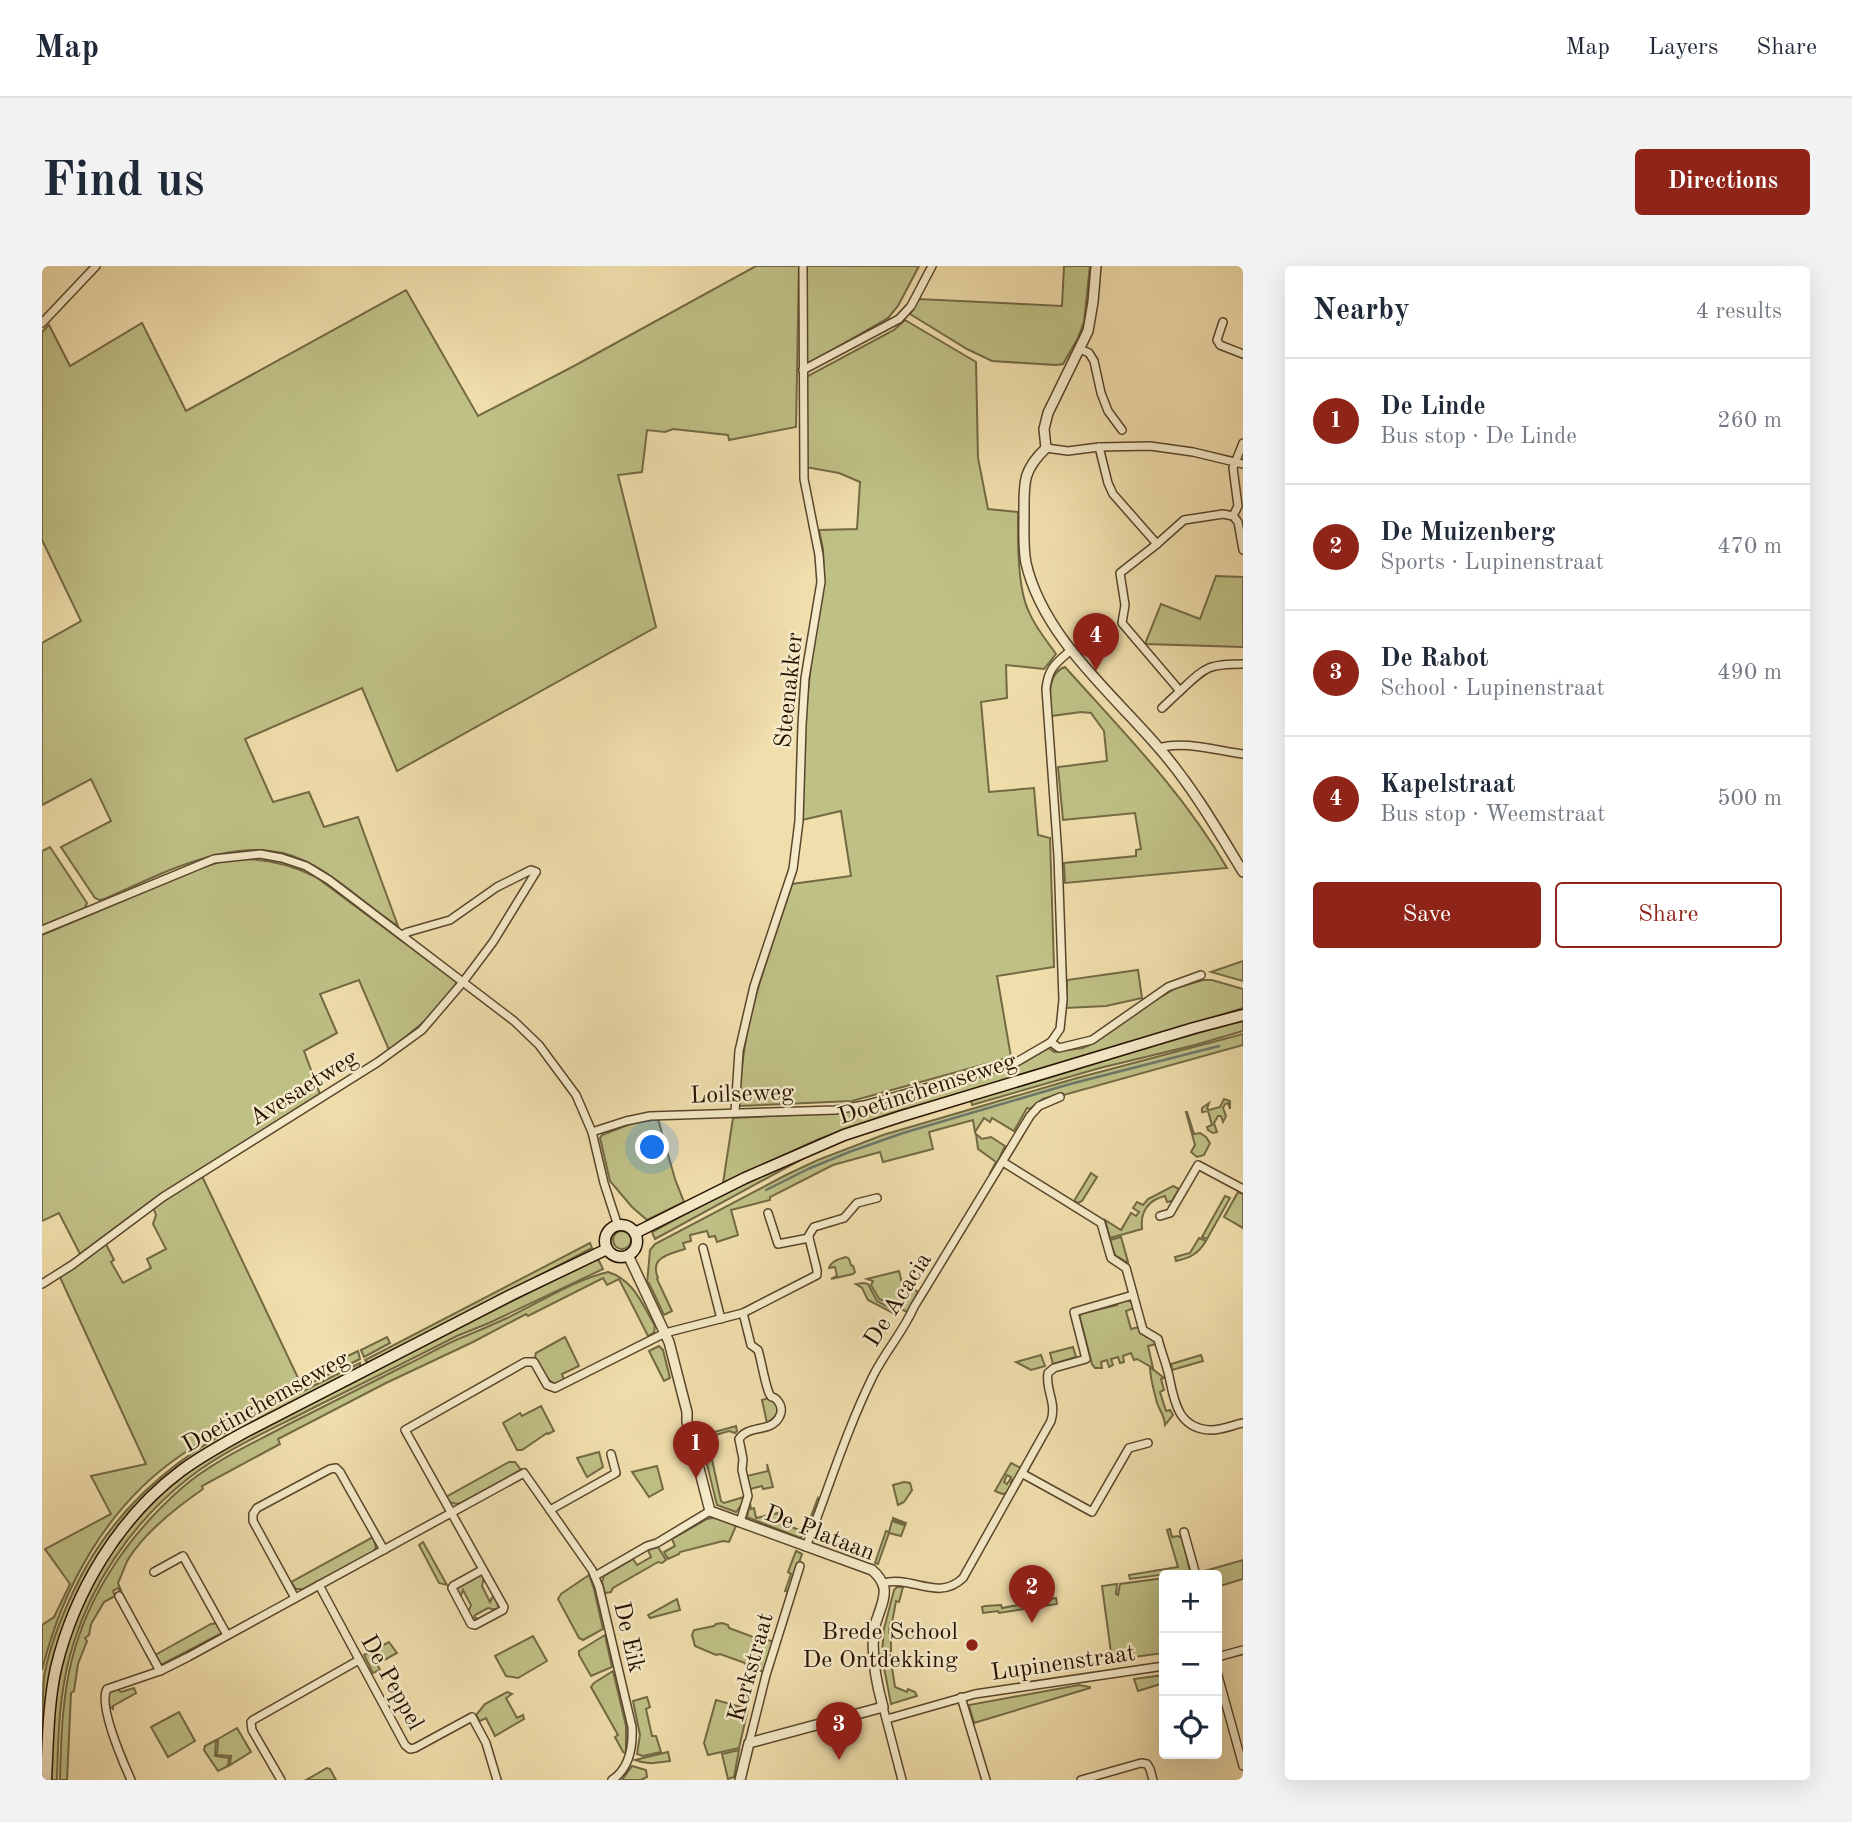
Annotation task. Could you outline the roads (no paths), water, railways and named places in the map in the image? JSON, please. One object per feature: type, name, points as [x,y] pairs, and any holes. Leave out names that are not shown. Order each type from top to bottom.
[{"type":"main road","name":"Doetinchemseweg","points":[[635,1233],[745,1178],[844,1135],[1194,1028],[1243,1016]]},
{"type":"main road","points":[[624,1225],[635,1233],[636,1246],[628,1255],[620,1257],[607,1249],[605,1242],[611,1229],[624,1225]]},
{"type":"main road","name":"Doetinchemseweg","points":[[46,1780],[54,1682],[69,1625],[101,1561],[133,1518],[160,1489],[202,1456],[245,1432],[511,1295],[607,1249]]},
{"type":"street","points":[[42,323],[96,266]]},
{"type":"street","name":"Steenakker","points":[[735,1112],[739,1051],[754,986],[793,869],[799,821],[805,678],[821,582],[819,555],[804,479],[803,266]]},
{"type":"street","points":[[803,370],[899,319],[911,306],[932,266]]},
{"type":"street","points":[[1046,448],[1044,429],[1048,413],[1088,331],[1096,266]]},
{"type":"street","points":[[1223,323],[1217,340],[1220,345],[1243,354]]},
{"type":"street","points":[[1080,349],[1089,353],[1094,361],[1108,411],[1122,430]]},
{"type":"street","points":[[1233,516],[1238,506],[1232,472],[1240,463],[1243,443]]},
{"type":"street","points":[[1046,448],[1068,451],[1150,446],[1240,463]]},
{"type":"street","points":[[1100,447],[1113,494],[1157,544]]},
{"type":"street","points":[[1046,448],[1028,469],[1024,490],[1023,537],[1026,561],[1038,598],[1071,650],[1190,786],[1243,872]]},
{"type":"street","points":[[1180,691],[1122,623],[1125,606],[1120,573],[1184,520],[1223,514],[1233,516],[1238,522],[1243,550]]},
{"type":"street","points":[[1071,650],[1047,675],[1046,689],[1053,758],[1063,1000],[1060,1029],[1051,1042],[1059,1048],[1093,1040],[1168,987],[1200,975]]},
{"type":"street","points":[[1162,708],[1208,667],[1216,664],[1243,664]]},
{"type":"street","points":[[1159,748],[1168,745],[1188,746],[1243,754]]},
{"type":"street","points":[[42,930],[214,859],[260,854],[306,866],[329,880],[514,1021],[539,1045],[576,1095],[592,1132],[618,1226]]},
{"type":"street","name":"Avesaetweg","points":[[42,1284],[163,1197],[378,1062],[422,1030],[493,942],[536,872],[531,870],[508,881],[450,920],[402,935]]},
{"type":"street","name":"Loilseweg","points":[[592,1132],[650,1116],[835,1110],[864,1105],[1015,1063],[1051,1042]]},
{"type":"street","name":"De Acacia","points":[[806,1547],[854,1420],[886,1351],[905,1326],[1035,1109],[1060,1097]]},
{"type":"street","points":[[1003,1163],[1101,1223],[1111,1258],[1126,1268],[1143,1330],[1158,1339],[1175,1403],[1182,1416],[1193,1425],[1209,1430],[1243,1423]]},
{"type":"street","points":[[1160,1216],[1170,1213],[1198,1165],[1243,1189]]},
{"type":"street","points":[[482,1570],[452,1588],[471,1624],[475,1625],[503,1610],[503,1607],[405,1430],[525,1362],[534,1362],[549,1388],[555,1388],[665,1333],[743,1313],[817,1275],[809,1238],[814,1227],[844,1218],[857,1203],[877,1198]]},
{"type":"street","points":[[768,1213],[778,1244],[809,1238]]},
{"type":"street","points":[[704,1248],[721,1319]]},
{"type":"street","points":[[595,1576],[710,1511],[665,1333],[628,1255]]},
{"type":"street","name":"De Plataan","points":[[710,1511],[872,1570],[883,1583],[903,1581],[937,1589],[960,1582],[1052,1421],[1053,1403],[1047,1381],[1048,1373],[1054,1368],[1086,1359],[1074,1312],[1133,1295]]},
{"type":"street","points":[[740,1522],[748,1496],[741,1470],[743,1459],[740,1436],[771,1425],[779,1420],[781,1411],[778,1401],[770,1394],[758,1350],[751,1345],[743,1313]]},
{"type":"street","points":[[1023,1474],[1092,1512],[1129,1448],[1148,1443]]},
{"type":"street","points":[[550,1510],[616,1473],[611,1454]]},
{"type":"street","points":[[295,1598],[253,1521],[257,1508],[336,1468],[384,1550]]},
{"type":"street","name":"De Eik","points":[[452,1513],[524,1473],[595,1576],[632,1727],[628,1760],[618,1776],[612,1780]]},
{"type":"street","points":[[131,1780],[107,1712],[105,1693],[111,1687],[160,1671],[452,1513]]},
{"type":"street","points":[[1184,1532],[1195,1570]]},
{"type":"street","points":[[154,1572],[183,1556],[227,1635]]},
{"type":"street","name":"Kerkstraat","points":[[740,1780],[766,1675],[800,1566]]},
{"type":"street","points":[[883,1583],[884,1594],[876,1619],[873,1643],[876,1676],[902,1780]]},
{"type":"street","name":"De Peppel","points":[[318,1585],[405,1745],[410,1749],[415,1748],[471,1717],[486,1743],[497,1780]]},
{"type":"street","points":[[119,1596],[160,1671]]},
{"type":"street","points":[[1222,1656],[1243,1650]]},
{"type":"street","points":[[281,1780],[252,1730],[253,1720],[359,1660]]},
{"type":"street","name":"Lupinenstraat","points":[[887,1719],[961,1697],[1159,1667]]},
{"type":"street","points":[[1222,1690],[1243,1766]]},
{"type":"street","points":[[961,1697],[986,1780]]},
{"type":"street","points":[[749,1743],[883,1707]]},
{"type":"street","points":[[1081,1780],[1140,1763],[1147,1764],[1153,1780]]},
{"type":"waterway","points":[[766,1190],[808,1169],[903,1133],[1070,1084],[1219,1046]]},
{"type":"place","name":"Kapelstraat","points":[[1096,671]]},
{"type":"place","name":"De Linde","points":[[696,1479]]},
{"type":"place","name":"De Muizenberg","points":[[1032,1623]]},
{"type":"place","name":"Brede School De Ontdekking","points":[[972,1645]]},
{"type":"place","name":"De Rabot","points":[[839,1760]]}]
